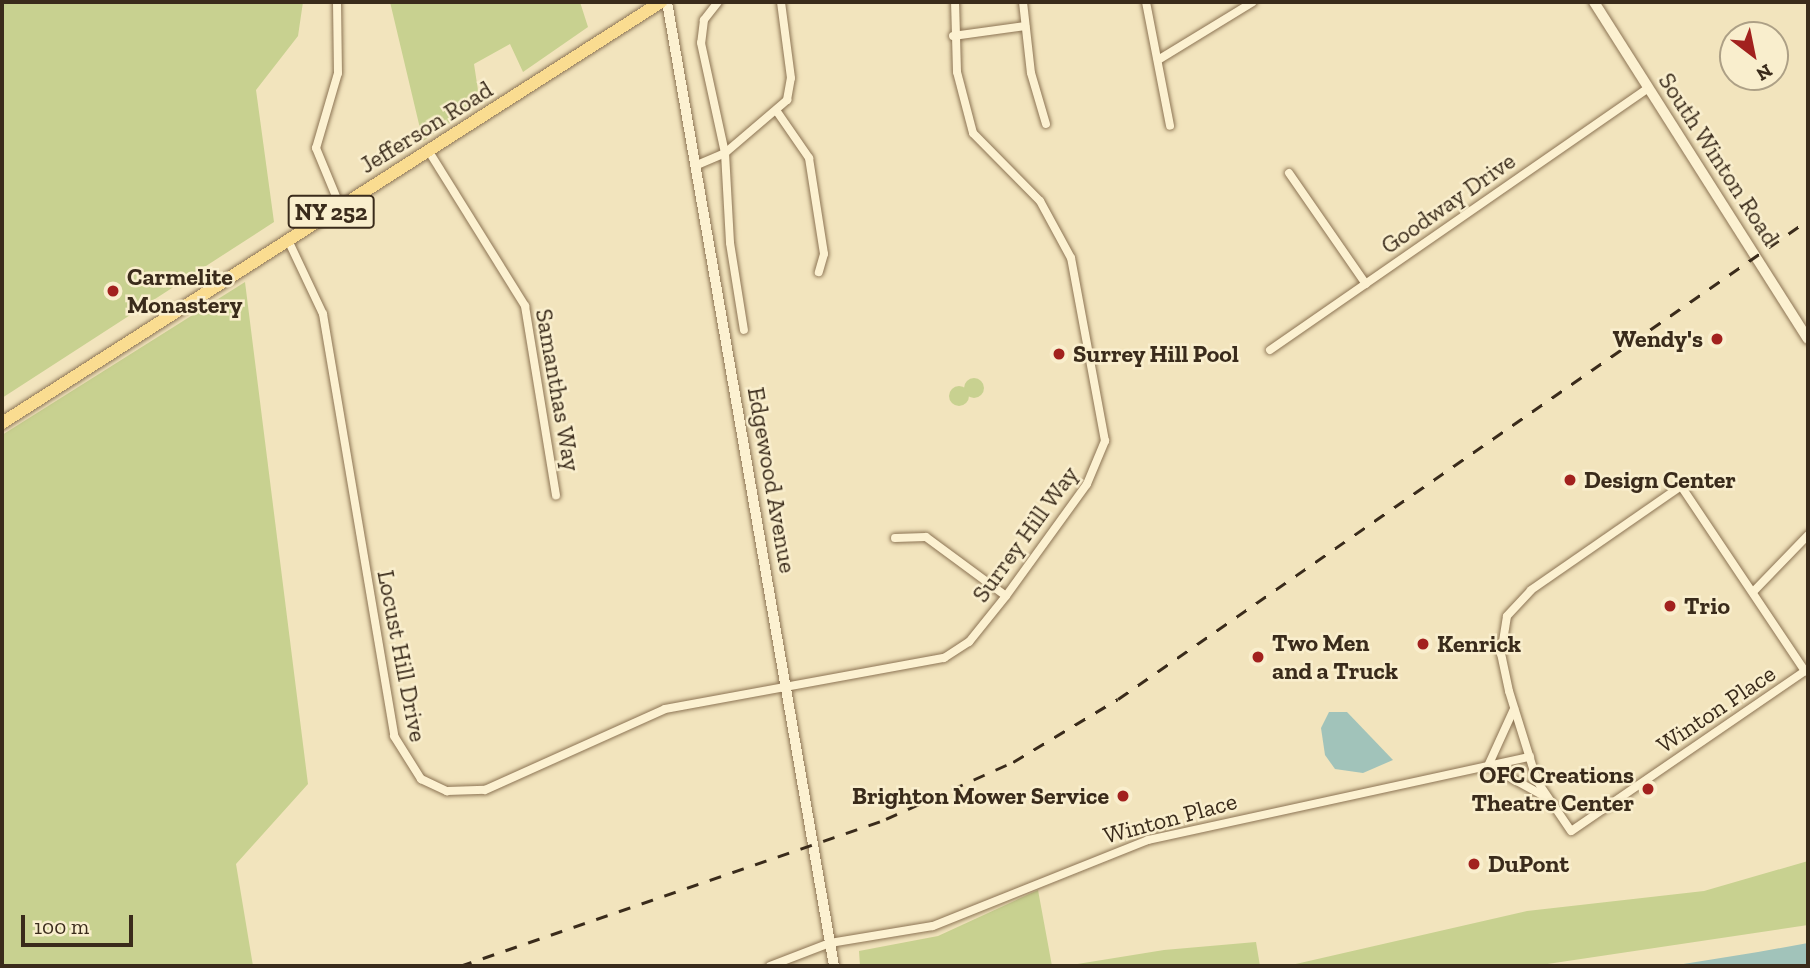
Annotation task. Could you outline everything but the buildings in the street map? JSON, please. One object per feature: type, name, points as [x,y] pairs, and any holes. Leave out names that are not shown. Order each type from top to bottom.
[{"type":"main road","name":"Jefferson Road","points":[[2,423],[661,2]]},
{"type":"main road","name":"South Winton Road","points":[[1594,2],[1808,339]]},
{"type":"street","points":[[337,2],[338,73],[316,148],[341,206]]},
{"type":"street","name":"Edgewood Avenue","points":[[667,2],[834,966]]},
{"type":"street","points":[[718,2],[704,20],[701,43],[725,153],[730,243],[744,330]]},
{"type":"street","points":[[697,164],[725,153],[778,113],[792,78],[781,2]]},
{"type":"street","name":"Surrey Hill Way","points":[[786,687],[944,658],[969,642],[1006,596],[1087,484],[1105,441],[1072,258],[1040,201],[973,133],[953,36],[955,2]]},
{"type":"street","points":[[1023,2],[1025,26],[1046,124]]},
{"type":"street","points":[[1146,2],[1170,127]]},
{"type":"street","points":[[1158,60],[1252,2]]},
{"type":"street","points":[[953,36],[1025,26]]},
{"type":"street","name":"Goodway Drive","points":[[1270,350],[1648,88]]},
{"type":"street","points":[[778,113],[809,158],[824,254],[819,272]]},
{"type":"street","name":"Samanthas Way","points":[[428,150],[525,306],[556,495]]},
{"type":"street","points":[[1289,173],[1366,284]]},
{"type":"street","name":"Locust Hill Drive","points":[[288,240],[326,325],[394,736],[413,772],[447,791],[485,790],[665,709],[786,687]]},
{"type":"street","name":"Winton Place","points":[[1681,486],[1753,592],[1805,671],[1571,831],[1550,800],[1530,757],[1514,708],[1501,654],[1507,616],[1531,590],[1681,486]]},
{"type":"street","points":[[1753,592],[1808,535]]},
{"type":"street","points":[[895,538],[926,537],[1006,596]]},
{"type":"street","points":[[1514,708],[1506,738],[1488,766],[1550,800]]},
{"type":"street","name":"Winton Place","points":[[770,966],[830,943],[933,926],[1148,839],[1530,757]]},
{"type":"green space","points":[[2,2],[303,2],[298,36],[256,90],[274,222],[2,398]]},
{"type":"green space","points":[[390,2],[580,2],[588,27],[523,72],[510,44],[474,64],[480,103],[423,141]]},
{"type":"green space","points":[[245,282],[308,784],[236,864],[253,966],[2,966],[2,435]]},
{"type":"green space","points":[[974,378],[981,381],[984,388],[981,395],[974,398],[967,395],[964,388],[967,381]]},
{"type":"green space","points":[[959,386],[966,389],[969,396],[966,403],[959,406],[952,403],[949,396],[952,389]]},
{"type":"green space","points":[[1808,861],[1808,925],[1534,966],[1287,966],[1527,911],[1704,891]]},
{"type":"green space","points":[[1038,890],[1052,966],[860,966],[859,951],[938,936]]},
{"type":"green space","points":[[1256,942],[1260,966],[1065,966],[1164,950]]},
{"type":"water","points":[[1329,712],[1347,712],[1393,760],[1363,773],[1335,769],[1325,755],[1321,728]]},
{"type":"water","points":[[1808,943],[1808,966],[1671,966],[1758,952]]},
{"type":"railway","points":[[460,966],[886,819],[1013,762],[1118,699],[1808,220]]},
{"type":"place","name":"Carmelite Monastery","points":[[113,291]]},
{"type":"place","name":"Wendy's","points":[[1717,339]]},
{"type":"place","name":"Surrey Hill Pool","points":[[1059,354]]},
{"type":"place","name":"Design Center","points":[[1570,480]]},
{"type":"place","name":"Trio","points":[[1670,606]]},
{"type":"place","name":"Kenrick","points":[[1423,644]]},
{"type":"place","name":"Two Men and a Truck","points":[[1258,657]]},
{"type":"place","name":"OFC Creations Theatre Center","points":[[1648,789]]},
{"type":"place","name":"Brighton Mower Service","points":[[1123,796]]},
{"type":"place","name":"DuPont","points":[[1474,864]]}]
